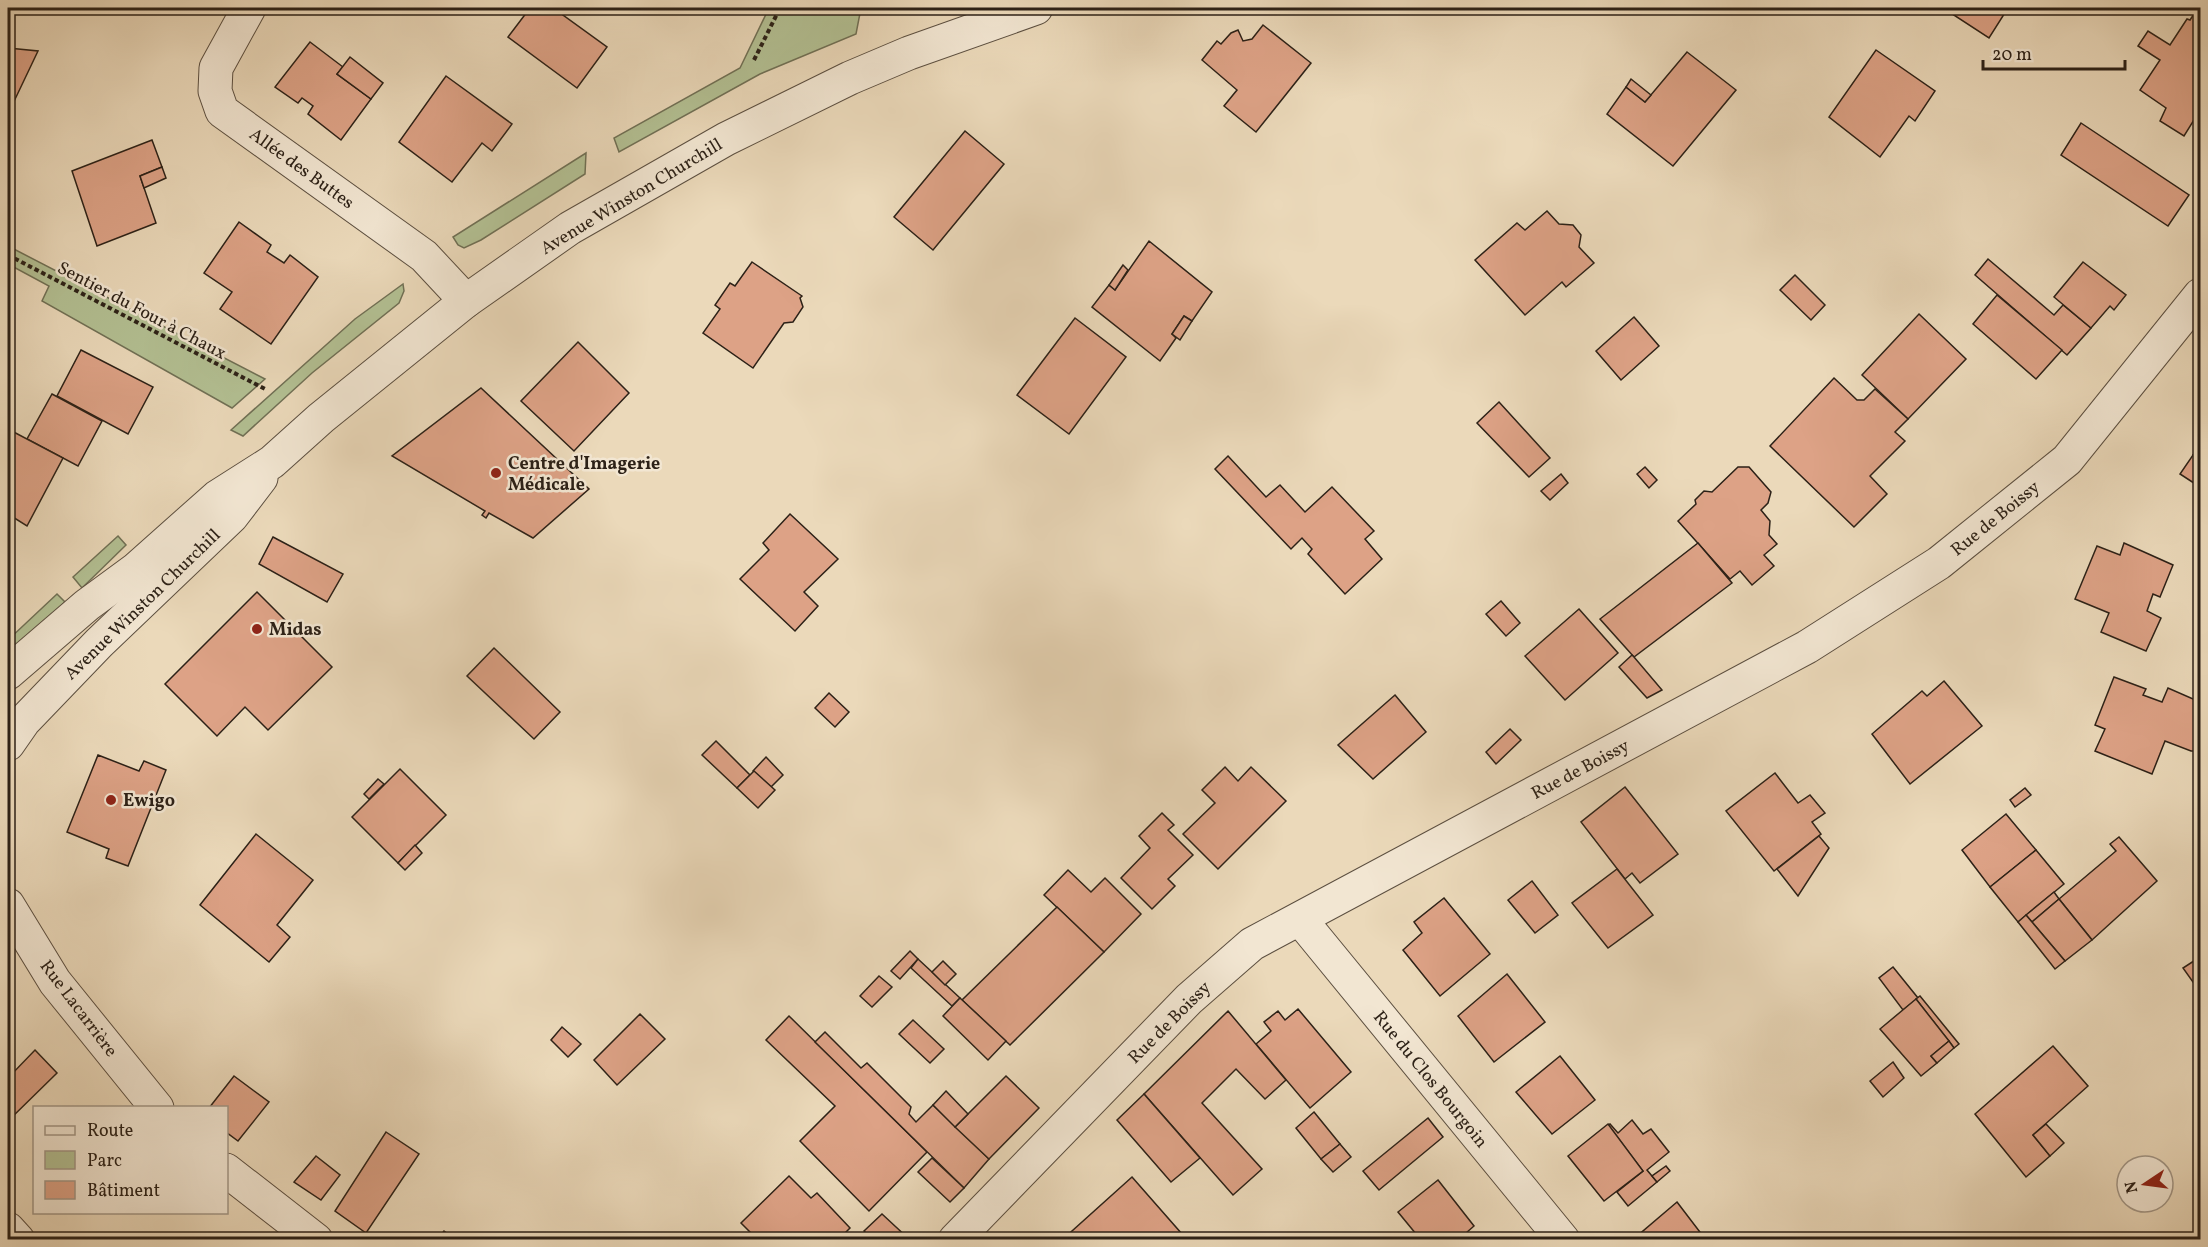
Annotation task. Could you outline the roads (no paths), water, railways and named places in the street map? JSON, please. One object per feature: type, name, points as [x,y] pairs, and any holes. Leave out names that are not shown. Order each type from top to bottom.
[{"type":"street","name":"Allée des Buttes","points":[[249,8],[216,68],[215,91],[222,111],[424,256],[466,301]]},
{"type":"street","name":"Avenue Winston Churchill","points":[[8,673],[87,605],[136,569],[217,497],[272,462],[321,418],[466,301],[570,228],[726,139],[850,78],[909,53],[1036,8]]},
{"type":"street","name":"Rue de Boissy","points":[[955,1239],[1189,999],[1252,944],[1807,647],[1939,563],[2067,460],[2200,295]]},
{"type":"street","name":"Avenue Winston Churchill","points":[[8,744],[24,722],[99,643],[232,516],[272,462]]},
{"type":"street","name":"Rue Lacarrière","points":[[8,905],[55,982],[156,1106]]},
{"type":"street","name":"Rue du Clos Bourgoin","points":[[1300,919],[1563,1239]]},
{"type":"street","points":[[228,1172],[316,1239]]},
{"type":"street","points":[[8,1229],[18,1239]]},
{"type":"place","name":"Centre d'Imagerie Médicale","points":[[496,473]]},
{"type":"place","name":"Midas","points":[[257,629]]},
{"type":"place","name":"Ewigo","points":[[111,800]]}]
